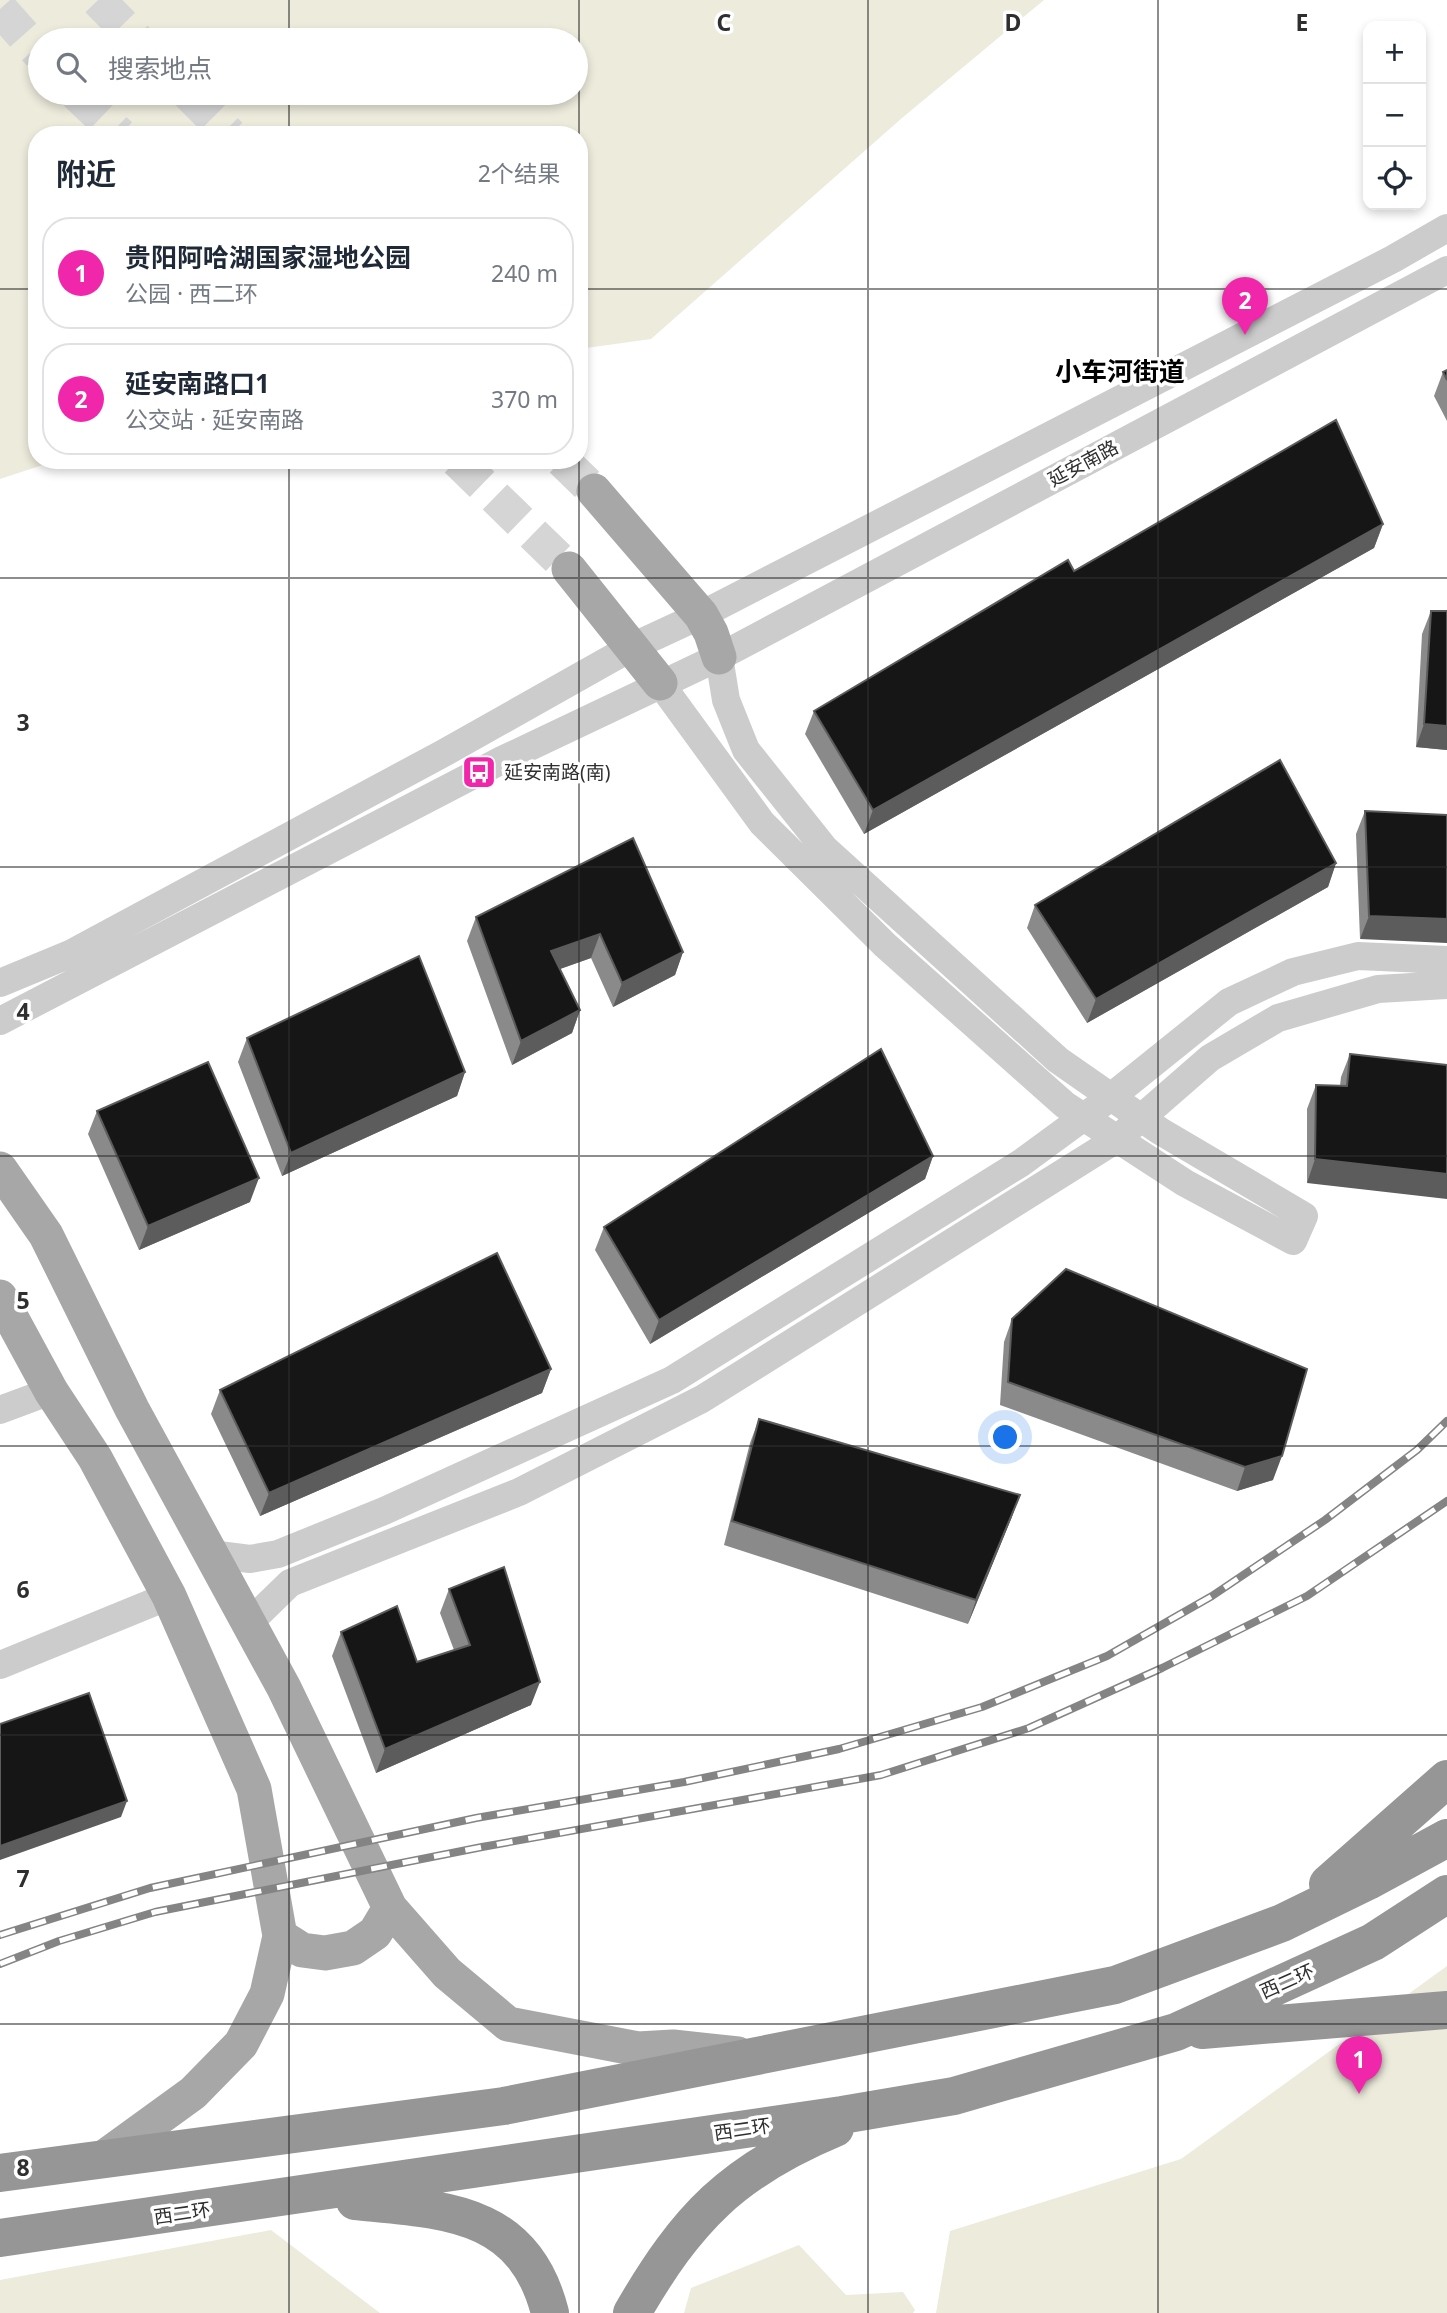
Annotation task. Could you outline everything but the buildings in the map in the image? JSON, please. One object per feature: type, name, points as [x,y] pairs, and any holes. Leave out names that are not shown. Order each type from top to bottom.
[{"type":"highway","points":[[1282,1923],[1447,1779]]},
{"type":"highway","points":[[0,2173],[504,2106],[1115,1985],[1282,1923],[1447,1838]]},
{"type":"highway","name":"西二环","points":[[0,2238],[300,2196],[954,2096],[1176,2032],[1373,1942],[1447,1894]]},
{"type":"highway","points":[[1176,2032],[1447,2010]]},
{"type":"highway","points":[[632,2313],[660,2265],[685,2230],[723,2191],[760,2165],[802,2142],[882,2109]]},
{"type":"highway","points":[[300,2196],[425,2208],[478,2221],[512,2240],[528,2260],[543,2285],[550,2313]]},
{"type":"main road","points":[[594,491],[701,615],[711,633],[719,657]]},
{"type":"main road","points":[[569,569],[660,683]]},
{"type":"main road","points":[[0,1169],[46,1235],[132,1409],[284,1688],[390,1908],[447,1973],[508,2024],[638,2049],[673,2048],[758,2056]]},
{"type":"main road","points":[[0,1297],[51,1391],[95,1458],[169,1596],[254,1789],[280,1936],[267,1994],[241,2044],[193,2094],[102,2159]]},
{"type":"main road","points":[[280,1936],[302,1950],[326,1953],[353,1948],[375,1933],[390,1908]]},
{"type":"street","points":[[0,983],[70,954],[443,754],[632,647],[701,615],[1393,259],[1447,228]]},
{"type":"street","name":"延安南路","points":[[0,1021],[502,760],[719,657],[1447,270]]},
{"type":"street","points":[[660,683],[762,823],[885,945],[1065,1105],[1185,1183],[1293,1241],[1304,1216],[1143,1119],[1058,1060],[825,849],[746,750],[726,700],[719,657]]},
{"type":"street","points":[[211,1554],[250,1559],[278,1554],[384,1511],[671,1380],[1021,1163],[1111,1097],[1229,1002],[1293,972],[1359,956],[1447,960]]},
{"type":"street","points":[[249,1623],[290,1583],[519,1492],[702,1399],[1117,1139],[1210,1058],[1278,1018],[1378,989],[1447,985]]},
{"type":"street","points":[[0,1410],[51,1391]]},
{"type":"street","points":[[0,1665],[169,1596]]},
{"type":"shaded area","points":[[0,0],[1044,0],[902,118],[651,339],[588,348],[588,126],[28,126],[28,469],[31,469],[0,479]]},
{"type":"shaded area","points":[[1447,1966],[1447,2313],[936,2313],[950,2231],[1181,2159]]},
{"type":"shaded area","points":[[271,2230],[380,2313],[0,2313],[0,2280]]},
{"type":"shaded area","points":[[799,2245],[846,2295],[903,2292],[915,2310],[913,2313],[684,2313],[691,2288]]},
{"type":"tunnel","points":[[98,0],[125,28]]},
{"type":"tunnel","points":[[0,9],[28,40]]},
{"type":"tunnel","points":[[89,105],[111,126]]},
{"type":"tunnel","points":[[200,105],[221,126]]},
{"type":"tunnel","points":[[466,469],[569,569]]},
{"type":"tunnel","points":[[571,469],[594,491]]},
{"type":"railway","points":[[0,1935],[150,1888],[476,1818],[684,1782],[839,1749],[982,1707],[1107,1656],[1212,1596],[1325,1520],[1417,1450],[1447,1421]]},
{"type":"railway","points":[[0,1964],[59,1941],[155,1912],[482,1847],[881,1775],[1029,1728],[1162,1668],[1307,1596],[1447,1501]]},
{"type":"place","name":"延安南路口1","points":[[1245,335]]},
{"type":"place","name":"延安南路(南)","points":[[479,772]]},
{"type":"place","name":"贵阳阿哈湖国家湿地公园","points":[[1359,2094]]},
{"type":"district","name":"小车河街道","points":[[1120,372]]}]
